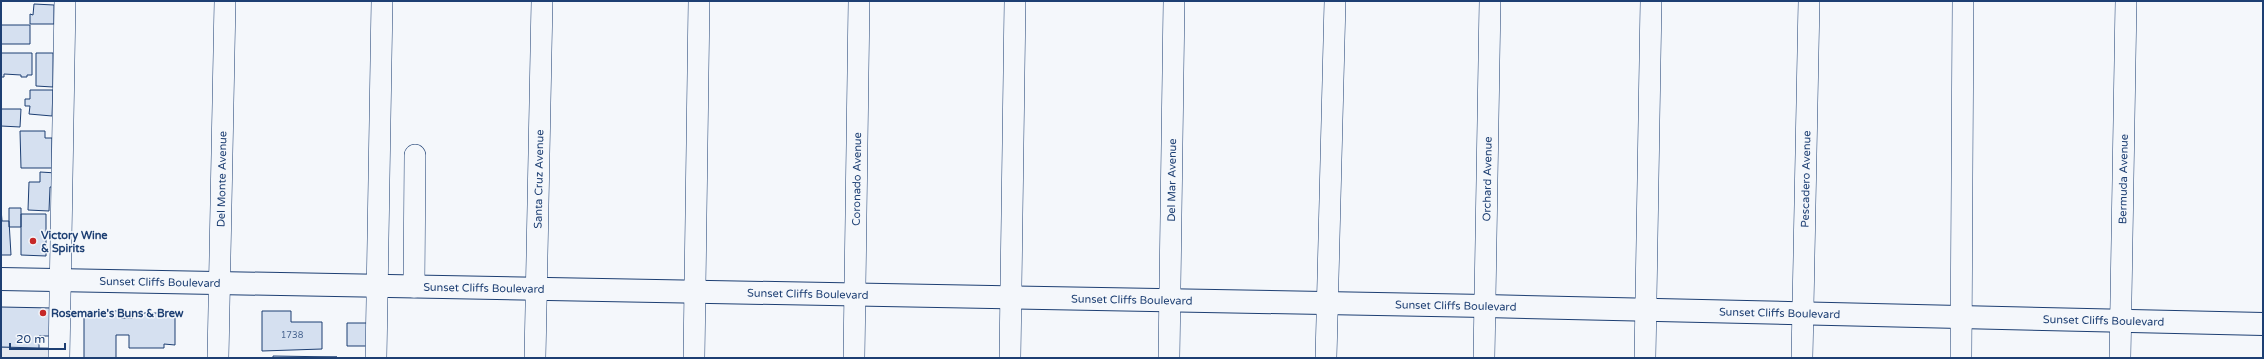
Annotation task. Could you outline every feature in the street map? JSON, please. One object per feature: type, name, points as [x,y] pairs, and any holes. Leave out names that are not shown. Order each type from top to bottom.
[{"type":"main road","name":"Sunset Cliffs Boulevard","points":[[1,279],[1485,306],[1646,311],[1802,313],[1960,319],[2263,324]]},
{"type":"street","points":[[59,358],[62,280],[65,1]]},
{"type":"street","name":"Del Monte Avenue","points":[[218,358],[225,1]]},
{"type":"street","points":[[376,358],[376,286],[382,1]]},
{"type":"street","name":"Santa Cruz Avenue","points":[[535,358],[542,1]]},
{"type":"street","points":[[694,358],[699,1]]},
{"type":"street","name":"Coronado Avenue","points":[[854,358],[859,1]]},
{"type":"street","points":[[1010,358],[1015,1]]},
{"type":"street","name":"Del Mar Avenue","points":[[1169,358],[1174,1]]},
{"type":"street","points":[[1326,358],[1326,304],[1335,1]]},
{"type":"street","name":"Orchard Avenue","points":[[1484,358],[1490,1]]},
{"type":"street","points":[[1645,358],[1651,1]]},
{"type":"street","name":"Pescadero Avenue","points":[[1802,358],[1809,1]]},
{"type":"street","points":[[1961,358],[1960,319],[1964,1]]},
{"type":"street","name":"Bermuda Avenue","points":[[2120,358],[2126,1]]},
{"type":"street","points":[[414,287],[416,155]]},
{"type":"shaded area","points":[[1,347],[52,348],[52,358],[1,358]]},
{"type":"building","points":[[34,4],[54,5],[54,24],[30,24],[30,14],[33,15]]},
{"type":"building","points":[[1,25],[30,25],[30,44],[1,44]]},
{"type":"building","points":[[1,53],[32,53],[32,75],[21,77],[21,75],[4,74],[4,77],[1,77]]},
{"type":"building","points":[[36,53],[53,53],[53,87],[36,86]]},
{"type":"building","points":[[30,90],[53,90],[52,116],[29,114],[30,106],[25,106],[25,99],[30,99]]},
{"type":"building","points":[[1,109],[21,109],[20,127],[1,126]]},
{"type":"building","points":[[20,131],[45,131],[45,138],[52,138],[52,168],[21,168]]},
{"type":"building","points":[[40,172],[57,173],[56,187],[50,187],[49,211],[28,210],[29,182],[40,182]]},
{"type":"building","points":[[9,208],[21,208],[21,227],[9,227]]},
{"type":"building","points":[[1,209],[2,221],[9,221],[11,255],[1,255]]},
{"type":"building","name":"Victory Wine & Spirits","points":[[21,214],[46,214],[46,256],[21,255]]},
{"type":"building","points":[[1,307],[52,308],[51,336],[39,336],[39,348],[1,347]]},
{"type":"building","points":[[84,311],[121,311],[121,318],[133,318],[133,313],[175,313],[175,345],[164,344],[164,348],[129,348],[129,335],[116,335],[116,358],[84,358]]},
{"type":"building","points":[[262,311],[291,311],[291,322],[322,322],[322,349],[262,351]]},
{"type":"building","points":[[347,323],[368,323],[368,346],[347,346]]},
{"type":"building","points":[[273,356],[337,357],[273,358]]},
{"type":"place","name":"Victory Wine & Spirits","points":[[33,241]]},
{"type":"place","name":"Rosemarie's Buns & Brew","points":[[43,313]]}]
